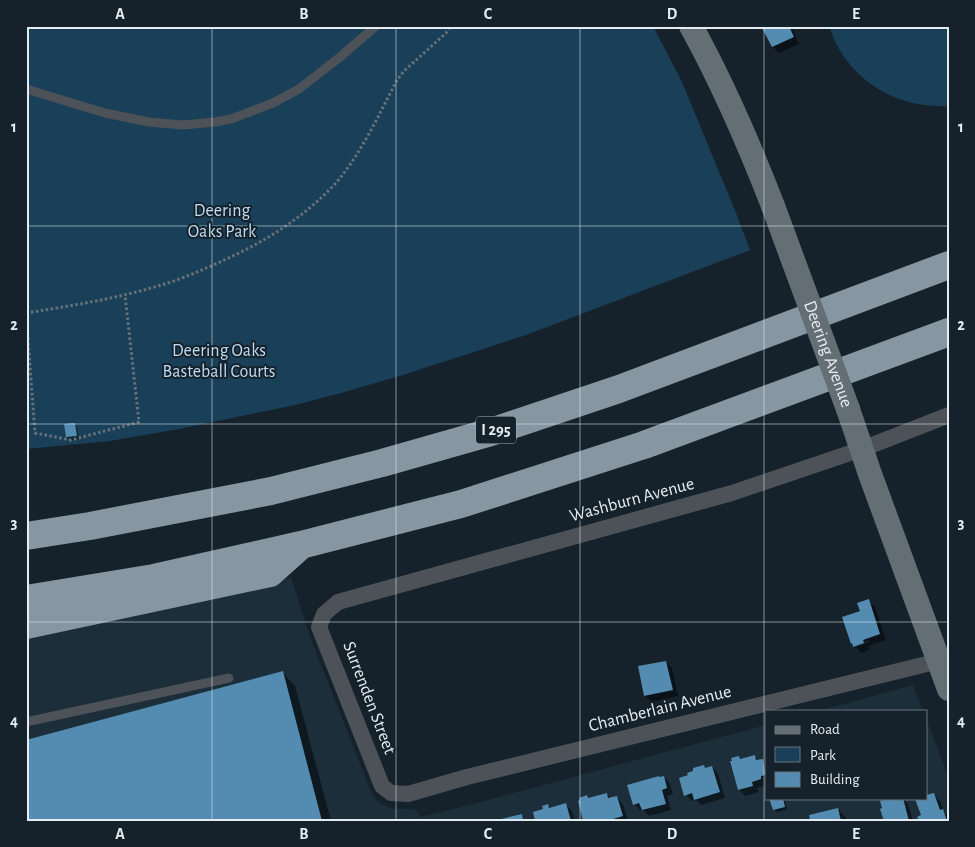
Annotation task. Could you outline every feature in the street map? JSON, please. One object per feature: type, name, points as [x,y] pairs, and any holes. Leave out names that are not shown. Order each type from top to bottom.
[{"type":"highway","name":"I 295","points":[[26,536],[90,526],[271,491],[382,463],[491,432],[619,389],[949,265]]},
{"type":"highway","points":[[26,599],[154,578],[301,545],[461,504],[644,445],[949,332]]},
{"type":"highway","points":[[26,526],[90,526]]},
{"type":"highway","points":[[26,625],[270,573],[301,545]]},
{"type":"main road","name":"Deering Avenue","points":[[691,26],[742,128],[773,206],[949,689]]},
{"type":"street","name":"Washburn Avenue","points":[[324,614],[338,602],[732,493],[862,449],[949,415]]},
{"type":"street","name":"Surrenden Street","points":[[324,614],[319,627],[382,786],[391,793]]},
{"type":"street","name":"Chamberlain Avenue","points":[[391,793],[408,794],[467,777],[939,661]]},
{"type":"lane","points":[[26,90],[104,113],[149,122],[183,125],[215,122],[231,119],[273,103],[299,89],[376,26]]},
{"type":"lane","points":[[26,722],[229,678]]},
{"type":"path","points":[[125,295],[139,422],[71,440],[35,433],[26,313],[125,295],[175,280],[262,242],[297,219],[336,182],[356,155],[397,80],[404,71],[446,33],[451,26]]},
{"type":"shaded area","points":[[291,577],[310,637],[372,794],[378,802],[386,806],[395,809],[414,809],[420,817],[765,725],[765,800],[928,800],[928,723],[949,779],[949,821],[26,821],[26,633]]},
{"type":"shaded area","points":[[913,685],[923,710],[822,710]]},
{"type":"green space","name":"Deering Oaks Park","points":[[26,26],[653,26],[682,82],[750,250],[526,335],[341,393],[295,405],[179,429],[110,441],[26,449]]},
{"type":"green space","points":[[829,26],[949,26],[949,106],[929,106],[910,102],[892,96],[875,87],[847,61],[837,45]]},
{"type":"building","points":[[761,26],[789,26],[794,37],[772,47]]},
{"type":"building","points":[[75,423],[77,436],[66,437],[64,424]]},
{"type":"building","points":[[869,599],[880,634],[863,640],[864,643],[853,647],[842,617],[860,611],[857,603]]},
{"type":"building","points":[[666,661],[673,690],[644,696],[638,666]]},
{"type":"building","points":[[283,671],[322,821],[27,821],[26,740]]},
{"type":"building","points":[[755,755],[756,760],[763,759],[765,775],[761,776],[761,779],[752,782],[753,786],[738,790],[730,761],[732,761],[731,758],[739,756],[740,759]]},
{"type":"building","points":[[704,765],[705,768],[712,766],[720,792],[694,800],[692,793],[684,796],[679,778],[688,775],[687,773],[693,771],[693,768]]},
{"type":"building","points":[[664,776],[667,788],[662,790],[666,804],[642,810],[639,803],[633,805],[627,785]]},
{"type":"building","points":[[607,793],[608,798],[617,796],[623,816],[610,821],[583,821],[579,798],[587,795],[588,798]]},
{"type":"building","points":[[934,793],[940,810],[943,809],[947,821],[919,821],[917,817],[921,815],[915,800],[928,800],[928,794]]},
{"type":"building","points":[[770,800],[783,800],[785,807],[773,810]]},
{"type":"building","points":[[904,800],[909,821],[884,821],[880,809],[882,808],[880,801]]},
{"type":"building","points":[[566,803],[571,821],[535,821],[533,812],[543,809],[542,806],[548,804],[549,808]]},
{"type":"building","points":[[838,808],[841,821],[810,821],[809,815]]},
{"type":"building","points":[[522,814],[523,821],[497,820]]},
{"type":"park label","name":"Deering Oaks Basteball Courts","points":[[219,361]]}]
